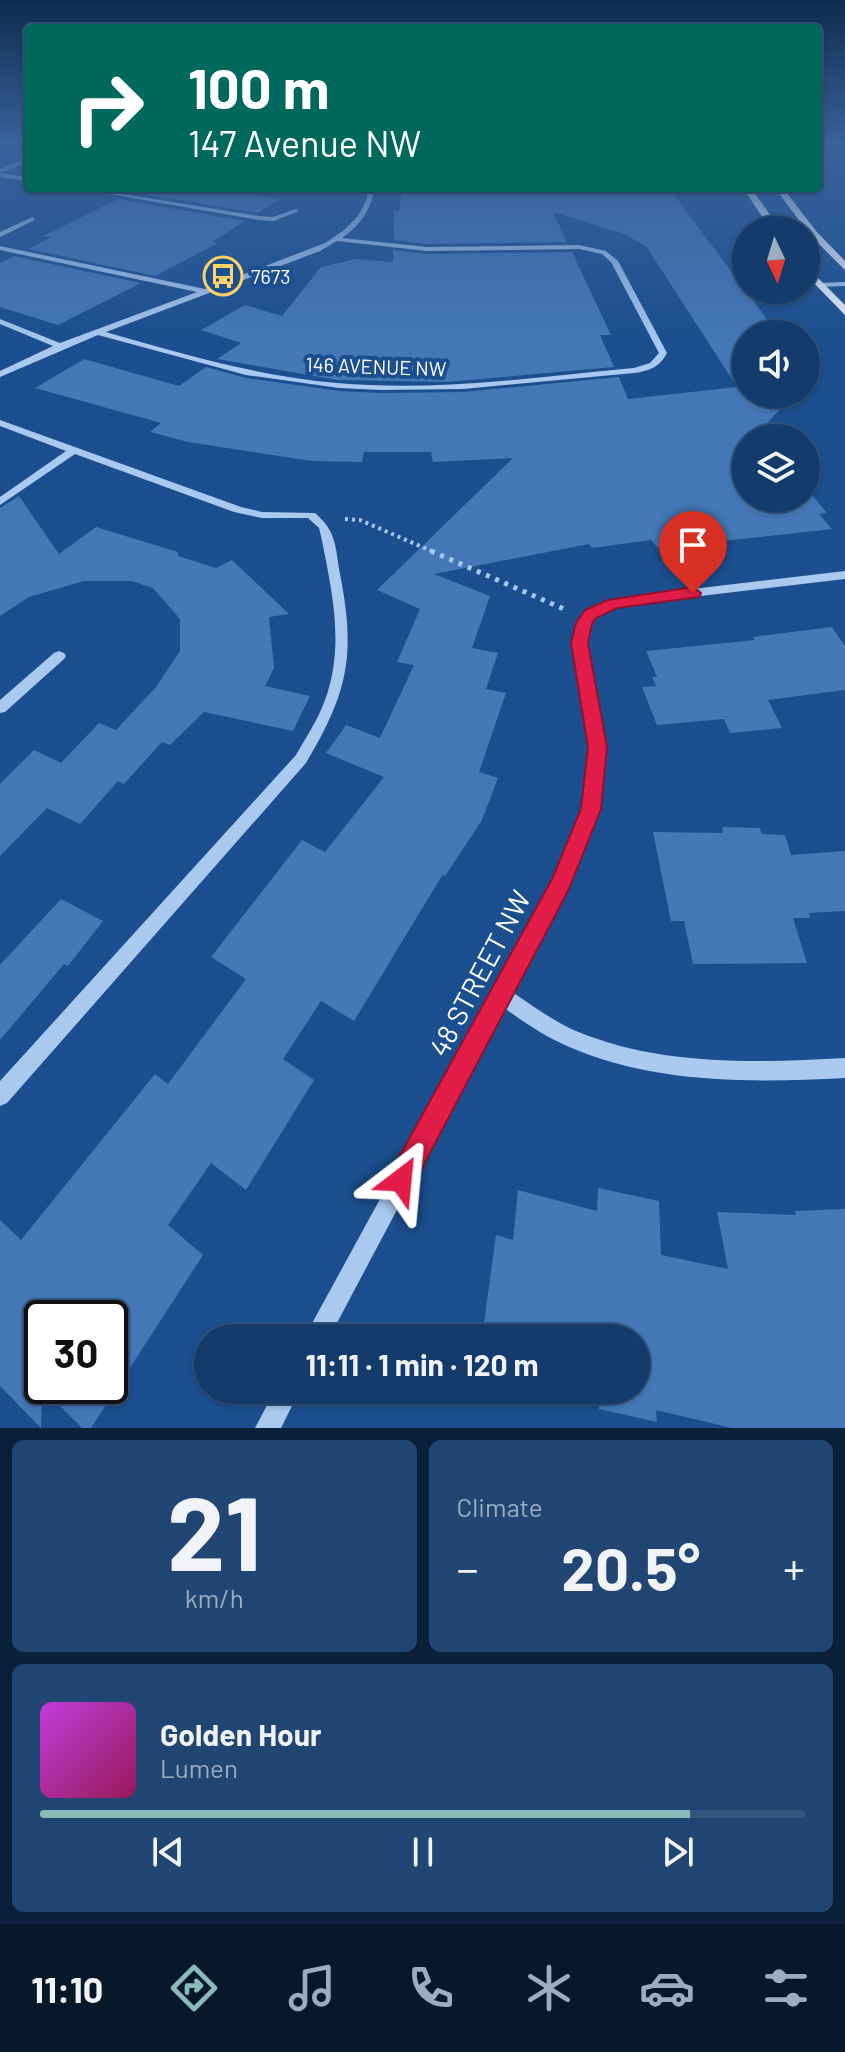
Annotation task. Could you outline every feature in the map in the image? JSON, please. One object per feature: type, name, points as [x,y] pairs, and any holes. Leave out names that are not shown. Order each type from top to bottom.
[{"type":"main road","points":[[796,211],[845,267]]},
{"type":"main road","points":[[820,285],[845,312]]},
{"type":"street","points":[[219,211],[274,219],[296,211]]},
{"type":"street","points":[[0,374],[60,346],[295,260],[337,239],[365,211]]},
{"type":"street","points":[[0,235],[33,219]]},
{"type":"street","name":"146 AVENUE NW","points":[[97,332],[258,375],[369,388],[466,386],[641,370],[658,363],[663,353],[614,261],[597,250],[564,246],[427,249],[337,239]]},
{"type":"street","points":[[0,248],[207,292]]},
{"type":"street","points":[[820,285],[845,284]]},
{"type":"street","points":[[0,321],[60,346]]},
{"type":"street","points":[[0,423],[238,510],[262,515],[311,515],[324,527],[345,653],[342,674],[326,719],[301,759],[0,1096]]},
{"type":"street","points":[[0,502],[74,450]]},
{"type":"street","points":[[589,616],[600,608],[633,600],[845,575]]},
{"type":"street","name":"48 STREET NW","points":[[324,1324],[561,884],[591,809],[597,747],[579,643],[589,616]]},
{"type":"street","points":[[0,708],[59,656]]},
{"type":"street","points":[[501,995],[574,1039],[617,1053],[668,1062],[746,1069],[845,1068]]},
{"type":"street","points":[[267,1428],[280,1404]]},
{"type":"path","points":[[320,522],[360,520],[589,616]]},
{"type":"building","points":[[94,211],[185,211],[245,221],[212,242],[218,243],[155,276],[28,249],[50,237],[43,236]]},
{"type":"building","points":[[394,211],[686,211],[732,272],[732,304],[756,304],[768,320],[732,320],[732,379],[646,246],[624,234],[553,212],[567,242],[427,244],[394,240]]},
{"type":"building","points":[[393,250],[427,254],[572,252],[611,335],[600,335],[614,367],[448,382],[337,380],[217,359],[241,343],[201,330],[245,305],[282,316],[321,267],[356,259],[393,262]]},
{"type":"building","points":[[14,256],[141,283],[58,325],[0,307],[0,263]]},
{"type":"building","points":[[84,359],[179,386],[206,367],[246,378],[339,391],[380,393],[463,392],[619,377],[628,399],[732,388],[732,408],[781,408],[766,424],[732,424],[732,512],[820,512],[820,505],[827,513],[819,514],[832,529],[658,548],[651,540],[592,548],[589,544],[434,574],[490,596],[472,648],[498,653],[486,689],[506,693],[479,772],[498,778],[482,820],[445,876],[443,874],[354,1021],[321,1001],[283,1059],[314,1080],[246,1190],[211,1163],[168,1225],[203,1255],[128,1371],[128,1300],[24,1300],[24,1404],[42,1404],[41,1428],[0,1386],[0,1220],[21,1240],[155,1074],[168,1084],[246,979],[211,957],[302,840],[325,852],[384,777],[326,753],[346,725],[380,738],[414,665],[397,662],[420,609],[377,590],[513,458],[433,462],[431,452],[364,452],[362,462],[312,461],[188,442],[150,432],[161,423],[35,388]]},
{"type":"building","points":[[19,496],[59,554],[96,527],[178,552],[178,556],[216,568],[232,560],[289,614],[269,617],[274,668],[265,686],[310,696],[293,731],[204,712],[170,745],[162,742],[124,784],[118,781],[80,824],[47,808],[0,856],[0,784],[34,750],[61,763],[99,723],[116,730],[156,687],[180,651],[180,619],[153,588],[132,581],[84,581],[29,597],[0,616],[0,508]]},
{"type":"building","points":[[832,627],[845,646],[845,690],[768,700],[782,728],[730,733],[724,719],[657,725],[642,687],[656,686],[652,677],[657,677],[646,651],[755,640],[753,637]]},
{"type":"building","points":[[722,827],[760,828],[762,834],[785,835],[791,855],[845,851],[845,911],[809,913],[810,918],[793,918],[807,963],[693,964],[684,921],[671,921],[653,832],[723,833]]},
{"type":"building","points":[[61,899],[103,921],[68,966],[64,964],[0,1040],[0,965]]},
{"type":"building","points":[[598,1188],[659,1201],[661,1255],[728,1269],[717,1212],[796,1215],[795,1211],[845,1209],[845,1428],[732,1428],[656,1410],[657,1422],[599,1409],[599,1404],[650,1404],[650,1324],[484,1324],[496,1235],[513,1240],[518,1190],[597,1211]]},
{"type":"building","points":[[58,1404],[107,1404],[91,1428],[82,1428]]},
{"type":"place","name":"7673","points":[[223,276]]},
{"type":"route","points":[[401,1180],[561,884],[591,809],[597,747],[594,714],[579,643],[584,623],[591,614],[614,603],[693,593]]}]
